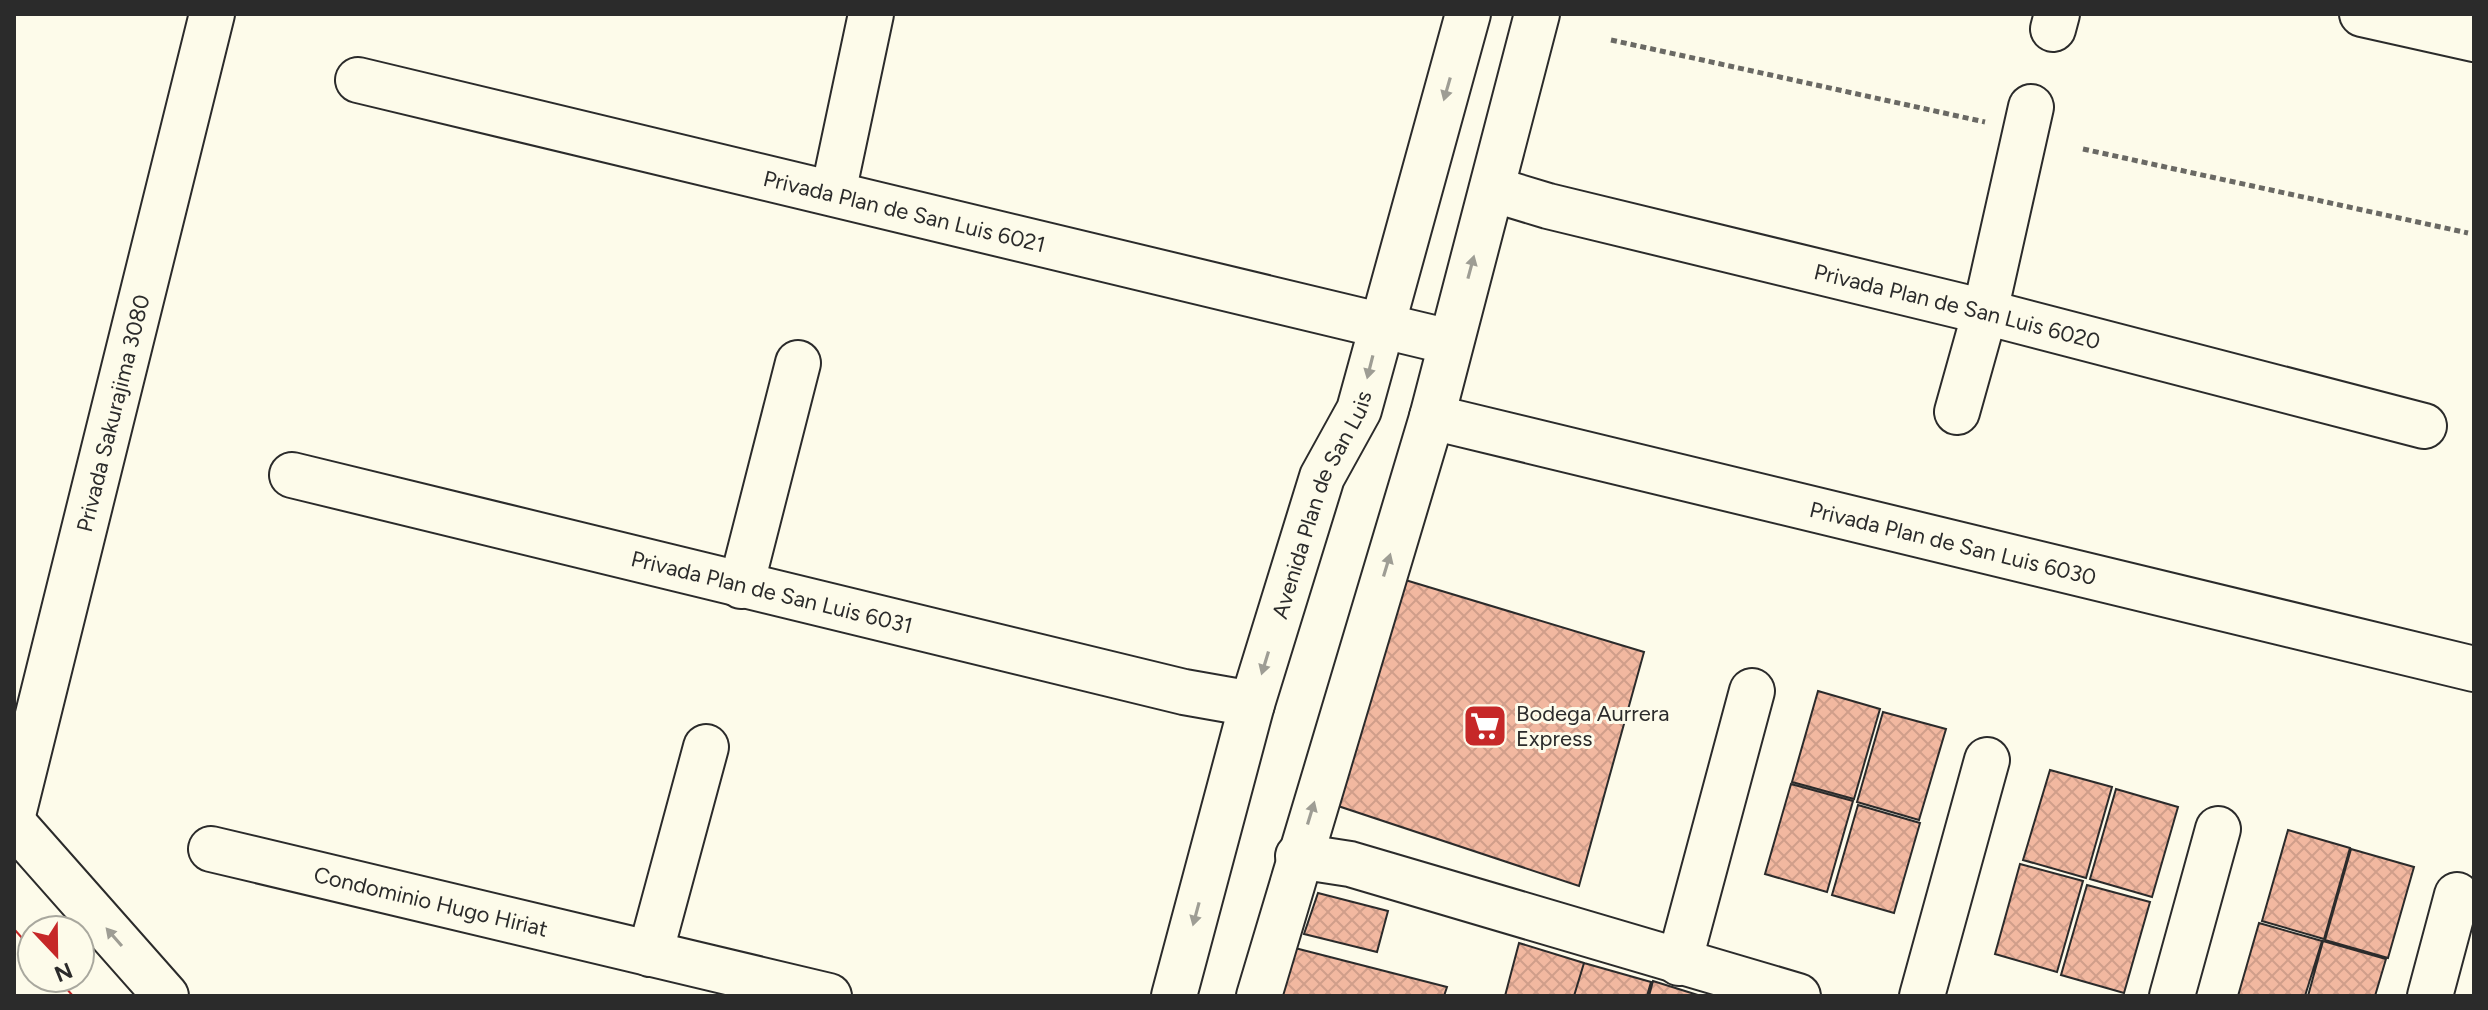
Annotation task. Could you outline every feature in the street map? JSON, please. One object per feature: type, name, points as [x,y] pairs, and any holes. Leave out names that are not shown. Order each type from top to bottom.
[{"type":"street","name":"Privada Sakurajima 3080","points":[[14,811],[212,14]]},
{"type":"street","points":[[833,193],[871,14]]},
{"type":"street","name":"Avenida Plan de San Luis","points":[[1174,996],[1252,704],[1322,477],[1359,410],[1468,14]]},
{"type":"street","points":[[1259,996],[1298,856],[1432,417],[1537,14]]},
{"type":"street","points":[[2362,14],[2474,39]]},
{"type":"street","name":"Privada Plan de San Luis 6021","points":[[358,80],[1450,342]]},
{"type":"street","points":[[1957,412],[1985,312],[2013,115]]},
{"type":"street","name":"Privada Plan de San Luis 6020","points":[[1492,189],[1548,206],[1985,312],[2424,426]]},
{"type":"street","points":[[741,586],[798,363]]},
{"type":"street","name":"Privada Plan de San Luis 6030","points":[[1432,417],[2474,669]]},
{"type":"street","name":"Privada Plan de San Luis 6031","points":[[292,475],[1184,692],[1252,704]]},
{"type":"street","points":[[1679,963],[1752,691]]},
{"type":"street","points":[[650,954],[706,747]]},
{"type":"street","points":[[1922,996],[1987,760]]},
{"type":"street","points":[[14,824],[166,996]]},
{"type":"street","points":[[2172,996],[2218,829]]},
{"type":"street","name":"Condominio Hugo Hiriat","points":[[211,849],[829,996]]},
{"type":"street","points":[[1298,856],[1350,864],[1798,996]]},
{"type":"street","points":[[2430,996],[2457,895]]},
{"type":"path","points":[[1611,40],[2013,115]]},
{"type":"path","points":[[2083,149],[2468,233]]},
{"type":"building","name":"Bodega Aurrera Express","points":[[1392,576],[1644,652],[1579,886],[1323,801]]},
{"type":"building","points":[[1818,691],[1880,709],[1854,799],[1792,782]]},
{"type":"building","points":[[1883,712],[1946,729],[1919,820],[1857,802]]},
{"type":"building","points":[[2050,770],[2112,787],[2086,878],[2023,860]]},
{"type":"building","points":[[1791,784],[1853,801],[1827,892],[1765,874]]},
{"type":"building","points":[[2116,789],[2178,807],[2152,897],[2090,879]]},
{"type":"building","points":[[1858,805],[1920,823],[1894,913],[1832,895]]},
{"type":"building","points":[[2288,830],[2350,848],[2324,939],[2262,921]]},
{"type":"building","points":[[2351,849],[2414,867],[2388,958],[2325,940]]},
{"type":"building","points":[[2020,864],[2083,881],[2057,972],[1995,954]]},
{"type":"building","points":[[2087,885],[2150,902],[2124,993],[2061,975]]},
{"type":"building","points":[[1318,893],[1388,911],[1377,952],[1304,934]]},
{"type":"building","points":[[2259,923],[2322,941],[2305,996],[2238,996]]},
{"type":"building","points":[[2323,941],[2386,959],[2375,996],[2308,996]]},
{"type":"building","points":[[1519,943],[1584,963],[1574,996],[1505,996]]},
{"type":"building","points":[[1291,947],[1447,987],[1444,996],[1279,996]]},
{"type":"building","points":[[1584,963],[1651,982],[1647,996],[1574,996]]},
{"type":"building","points":[[1653,981],[1701,996],[1649,996]]},
{"type":"place","name":"Bodega Aurrera Express","points":[[1485,726]]}]
